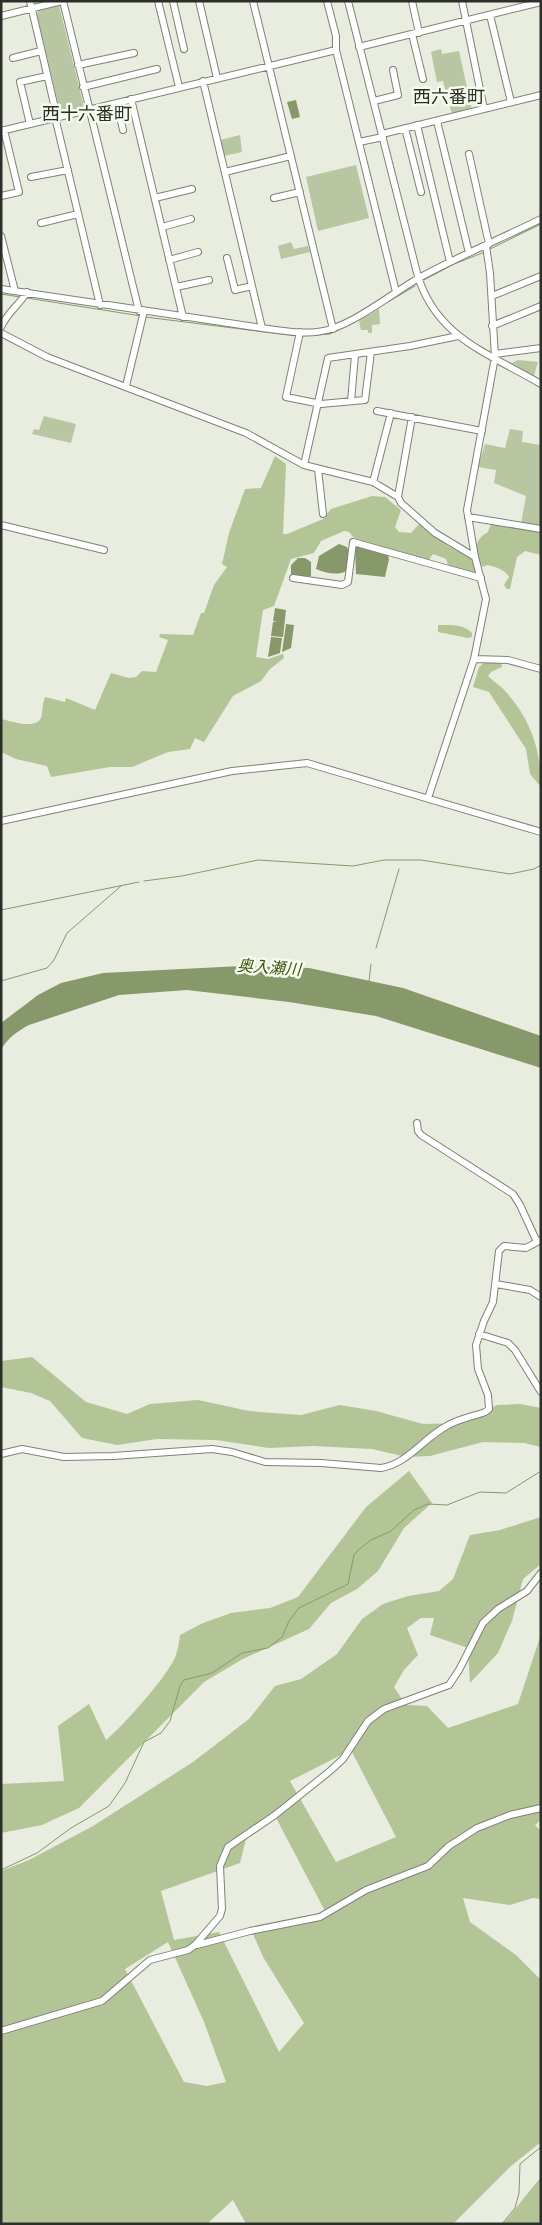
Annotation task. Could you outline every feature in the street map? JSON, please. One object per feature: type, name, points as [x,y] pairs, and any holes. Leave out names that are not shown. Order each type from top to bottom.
[{"type":"street","points":[[1,16],[31,5],[63,1],[83,87],[142,314],[126,386]]},
{"type":"street","points":[[158,1],[178,87]]},
{"type":"street","points":[[173,1],[184,49]]},
{"type":"street","points":[[199,1],[218,78]]},
{"type":"street","points":[[254,1],[333,329]]},
{"type":"street","points":[[328,1],[336,36],[336,50],[396,292]]},
{"type":"street","points":[[348,1],[418,278],[426,298],[436,315],[458,336],[495,355],[541,384]]},
{"type":"street","points":[[412,1],[415,34],[423,79]]},
{"type":"street","points":[[462,1],[484,109]]},
{"type":"street","points":[[359,47],[466,22],[522,4],[541,2]]},
{"type":"street","points":[[31,5],[100,305]]},
{"type":"street","points":[[490,15],[511,102]]},
{"type":"street","points":[[1,196],[19,192],[3,130],[336,50]]},
{"type":"street","points":[[13,58],[41,51]]},
{"type":"street","points":[[78,66],[134,53]]},
{"type":"street","points":[[83,87],[156,69]]},
{"type":"street","points":[[374,101],[398,95],[393,70]]},
{"type":"street","points":[[30,124],[20,82],[47,76]]},
{"type":"street","points":[[203,82],[262,328]]},
{"type":"street","points":[[359,142],[405,128],[541,95]]},
{"type":"street","points":[[131,99],[183,316]]},
{"type":"street","points":[[117,103],[123,130]]},
{"type":"street","points":[[437,121],[469,253]]},
{"type":"street","points":[[417,125],[450,262]]},
{"type":"street","points":[[405,128],[421,192]]},
{"type":"street","points":[[428,798],[474,658],[486,599],[474,557],[467,505],[495,355],[488,248],[469,154]]},
{"type":"street","points":[[225,172],[291,156]]},
{"type":"street","points":[[31,177],[68,170]]},
{"type":"street","points":[[155,198],[192,189]]},
{"type":"street","points":[[274,198],[300,192]]},
{"type":"street","points":[[41,223],[78,214]]},
{"type":"street","points":[[162,227],[192,219]]},
{"type":"street","points":[[1,289],[15,291],[25,296],[100,305],[142,314],[183,316],[300,335],[333,329],[418,278],[469,253],[488,248],[541,219]]},
{"type":"street","points":[[1,236],[15,291]]},
{"type":"street","points":[[170,260],[198,252]]},
{"type":"street","points":[[227,258],[235,290],[252,286]]},
{"type":"street","points":[[492,296],[541,276]]},
{"type":"street","points":[[176,287],[209,280]]},
{"type":"street","points":[[1,327],[10,311],[25,296]]},
{"type":"street","points":[[492,326],[541,306]]},
{"type":"street","points":[[1,333],[47,356],[246,433],[304,466],[373,482],[398,497],[401,503],[435,533],[474,557]]},
{"type":"street","points":[[300,335],[286,397],[318,404],[365,400],[371,352]]},
{"type":"street","points":[[304,466],[326,360],[458,336]]},
{"type":"street","points":[[495,355],[541,348]]},
{"type":"street","points":[[351,401],[355,355]]},
{"type":"street","points":[[377,411],[412,416],[482,431]]},
{"type":"street","points":[[373,482],[391,413]]},
{"type":"street","points":[[398,497],[412,416]]},
{"type":"street","points":[[318,469],[323,514]]},
{"type":"street","points":[[468,517],[541,529]]},
{"type":"street","points":[[1,525],[104,550]]},
{"type":"street","points":[[292,578],[342,585],[348,582],[353,542],[481,578]]},
{"type":"street","points":[[474,658],[508,660],[541,669]]},
{"type":"street","points":[[1,821],[232,771],[307,763],[541,832]]},
{"type":"street","points":[[1,1454],[22,1449],[64,1457],[212,1449],[232,1452],[265,1462],[321,1463],[381,1468],[389,1467],[401,1461],[443,1428],[485,1412],[490,1404],[476,1358],[479,1334],[493,1302],[496,1284],[496,1262],[499,1251],[504,1246],[526,1248],[539,1241],[513,1194],[421,1135],[417,1123]]},
{"type":"street","points":[[496,1284],[530,1290],[541,1297]]},
{"type":"street","points":[[479,1334],[508,1343],[515,1350],[541,1392]]},
{"type":"street","points":[[196,1945],[220,1916],[222,1909],[220,1866],[228,1847],[275,1815],[330,1771],[343,1759],[368,1721],[384,1709],[450,1684],[483,1623],[498,1609],[527,1591],[541,1573]]},
{"type":"street","points":[[1,2031],[102,2001],[150,1960],[188,1950],[196,1945],[250,1931],[320,1917],[366,1890],[428,1866],[449,1846],[477,1828],[510,1815],[541,1808]]},
{"type":"shaded area","points":[[59,5],[84,107],[62,113],[37,15],[38,11]]},
{"type":"shaded area","points":[[441,49],[442,54],[459,51],[472,110],[452,114],[443,81],[437,82],[431,52]]},
{"type":"shaded area","points":[[240,135],[242,152],[224,156],[220,140]]},
{"type":"shaded area","points":[[356,165],[369,218],[318,231],[306,177]]},
{"type":"shaded area","points":[[291,242],[294,249],[308,246],[310,252],[281,259],[278,246]]},
{"type":"shaded area","points":[[379,309],[380,324],[372,325],[372,333],[368,333],[368,330],[361,330],[359,321]]},
{"type":"shaded area","points":[[518,360],[538,362],[534,376],[512,363]]},
{"type":"shaded area","points":[[44,416],[76,424],[71,443],[32,434],[34,429],[39,430]]},
{"type":"shaded area","points":[[510,429],[523,431],[522,442],[541,445],[541,527],[521,523],[526,496],[494,483],[496,470],[478,467],[485,444],[505,448]]},
{"type":"shaded area","points":[[275,456],[286,464],[283,534],[323,519],[331,509],[372,496],[385,497],[401,510],[395,527],[399,532],[411,533],[419,524],[448,546],[472,559],[476,575],[449,567],[446,559],[433,554],[428,561],[354,538],[349,532],[344,531],[321,541],[314,553],[291,559],[274,606],[263,610],[256,657],[268,659],[283,654],[284,658],[270,669],[261,681],[233,696],[204,742],[195,738],[190,749],[168,752],[132,767],[110,767],[51,777],[47,766],[16,759],[1,752],[1,719],[22,724],[38,722],[41,718],[45,697],[65,702],[66,698],[95,710],[111,673],[129,678],[136,677],[142,671],[156,672],[168,640],[159,637],[160,634],[193,635],[201,613],[204,613],[214,585],[227,567],[222,564],[229,533],[245,489],[261,488]]},
{"type":"shaded area","points":[[492,521],[541,530],[541,555],[525,551],[517,557],[510,589],[507,589],[504,585],[509,577],[505,572],[487,565],[483,567],[477,557],[477,543],[488,532]]},
{"type":"shaded area","points":[[438,625],[465,628],[472,633],[472,637],[468,638],[438,632]]},
{"type":"shaded area","points":[[485,662],[501,662],[502,667],[491,672],[488,676],[515,703],[528,725],[537,748],[541,787],[530,774],[526,749],[489,692],[473,687],[479,667]]},
{"type":"shaded area","points":[[32,1357],[86,1402],[127,1414],[150,1404],[198,1400],[249,1411],[301,1415],[340,1405],[376,1411],[423,1424],[461,1423],[497,1405],[520,1404],[541,1408],[541,1447],[524,1443],[483,1442],[430,1456],[406,1457],[372,1449],[313,1446],[269,1448],[216,1440],[157,1439],[117,1445],[82,1438],[50,1401],[31,1393],[1,1387],[1,1361]]},
{"type":"shaded area","points":[[409,1471],[432,1503],[404,1528],[378,1571],[357,1589],[331,1603],[309,1629],[243,1659],[204,1682],[79,1808],[42,1825],[1,1833],[1,1784],[64,1781],[58,1726],[89,1704],[106,1740],[134,1712],[172,1664],[178,1648],[180,1635],[203,1623],[231,1613],[270,1608],[298,1597],[366,1507]]},
{"type":"shaded area","points":[[541,1517],[541,1564],[523,1579],[512,1621],[498,1653],[470,1683],[468,1648],[430,1635],[434,1618],[421,1618],[407,1628],[418,1655],[404,1670],[394,1687],[406,1705],[427,1706],[448,1728],[518,1704],[541,1634],[541,1820],[535,1825],[541,1831],[541,1899],[533,1898],[510,1905],[463,1898],[470,1922],[516,1955],[541,1980],[541,2142],[511,2166],[453,2224],[246,2224],[233,2200],[207,2224],[1,2224],[1,1871],[29,1860],[93,1826],[193,1762],[249,1719],[275,1686],[301,1679],[337,1654],[362,1619],[383,1604],[408,1596],[439,1591],[453,1579],[470,1535],[500,1530]],"holes":[[[351,1750],[396,1837],[336,1862],[290,1781]],[[274,1814],[325,1911],[253,1934],[263,1957],[304,2023],[279,2052],[219,1932],[174,1940],[161,1891],[240,1863],[246,1839]],[[168,1942],[204,2022],[226,2082],[207,2086],[184,2082],[125,1969]]]},
{"type":"shaded area","points":[[541,2177],[541,2224],[503,2224]]},
{"type":"water","points":[[296,100],[300,117],[292,119],[287,102]]},
{"type":"water","points":[[339,544],[347,547],[349,552],[346,571],[343,573],[331,573],[316,569],[319,556]]},
{"type":"water","points":[[357,546],[388,555],[389,559],[385,577],[356,574],[355,549]]},
{"type":"water","points":[[298,558],[305,558],[311,562],[311,576],[301,577],[291,574],[291,565]]},
{"type":"water","points":[[275,608],[286,610],[283,637],[271,636],[273,622],[277,622],[273,621]]},
{"type":"water","points":[[286,624],[294,625],[291,648],[282,652]]},
{"type":"water","points":[[271,637],[282,638],[280,653],[268,657]]},
{"type":"water","name":"奥入瀬川","points":[[241,966],[309,968],[403,988],[541,1036],[541,1068],[376,1016],[289,1002],[187,990],[119,995],[29,1025],[10,1038],[1,1050],[1,1023],[38,995],[61,983],[103,973]]},
{"type":"waterway","points":[[488,250],[541,224]]},
{"type":"waterway","points":[[424,280],[454,264],[485,252]]},
{"type":"waterway","points":[[388,302],[415,286]]},
{"type":"waterway","points":[[1,294],[20,297]]},
{"type":"waterway","points":[[27,298],[141,316]]},
{"type":"waterway","points":[[145,317],[297,336]]},
{"type":"waterway","points":[[301,336],[330,334],[348,325]]},
{"type":"waterway","points":[[34,817],[66,810]]},
{"type":"waterway","points":[[144,881],[182,876],[258,860],[353,866],[384,860],[421,860],[510,874],[534,869],[541,865]]},
{"type":"waterway","points":[[376,948],[399,869]]},
{"type":"waterway","points":[[1,910],[139,882]]},
{"type":"waterway","points":[[1,981],[47,968],[54,960],[67,933],[121,886]]},
{"type":"waterway","points":[[369,981],[371,964]]},
{"type":"waterway","points":[[1,1870],[37,1853],[71,1828],[109,1806],[125,1783],[144,1742],[161,1733],[170,1721],[180,1686],[184,1680],[212,1673],[242,1653],[268,1648],[282,1637],[289,1621],[299,1608],[348,1584],[354,1555],[371,1540],[391,1531],[414,1510],[428,1504],[447,1505],[480,1492],[506,1493],[541,1471]]},
{"type":"waterway","points":[[502,2224],[515,2208],[519,2193],[520,2164],[541,2147]]},
{"type":"district","name":"西六番町","points":[[449,97]]},
{"type":"district","name":"西十六番町","points":[[87,114]]}]
